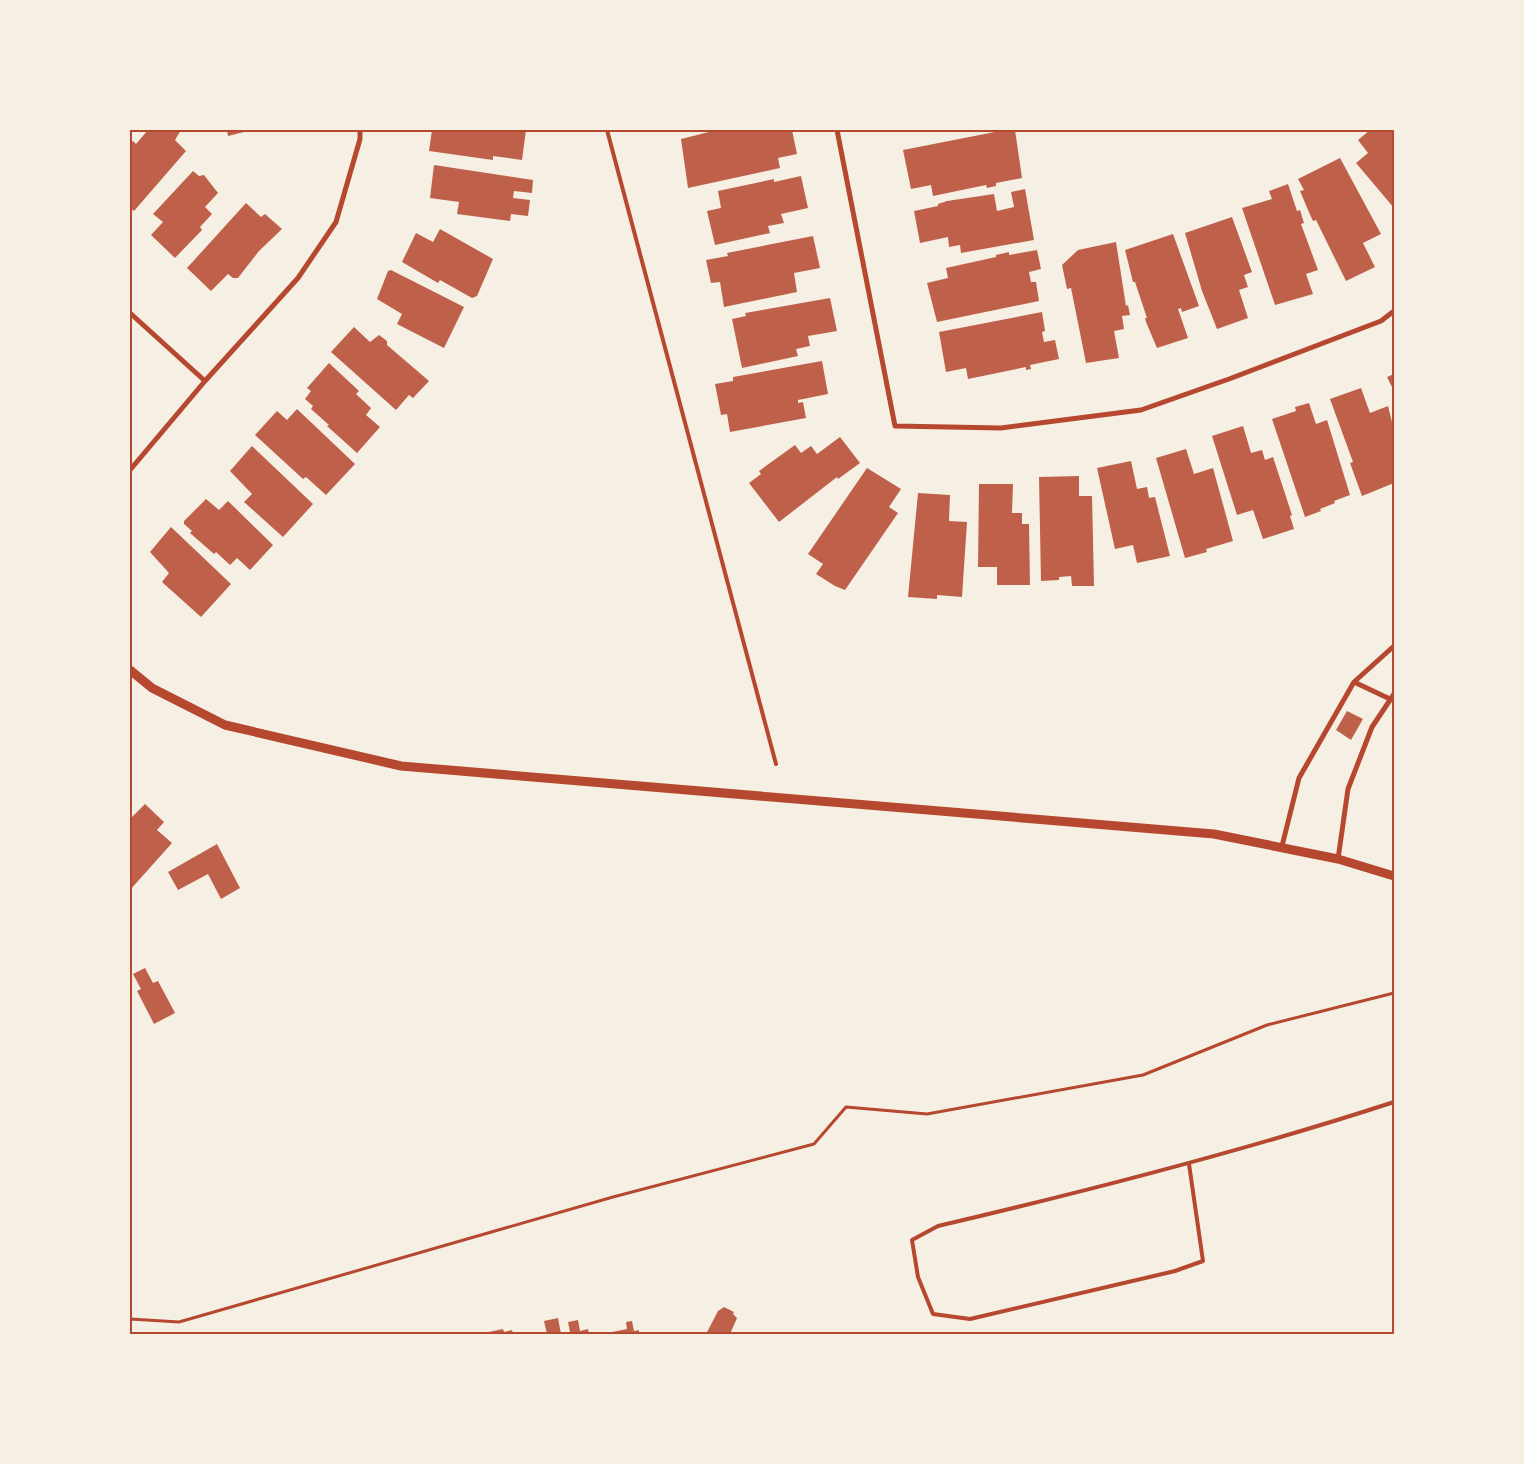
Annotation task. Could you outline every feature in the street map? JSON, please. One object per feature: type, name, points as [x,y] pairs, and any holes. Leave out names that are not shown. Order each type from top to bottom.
[{"type":"street","points":[[130,470],[205,381],[298,278],[336,222],[360,139],[360,130]]},
{"type":"street","points":[[837,130],[895,426],[1001,428],[1141,410],[1372,324],[1394,311]]},
{"type":"street","points":[[130,313],[205,381]]},
{"type":"street","points":[[1282,846],[1299,778],[1354,682],[1394,646]]},
{"type":"street","points":[[130,670],[152,688],[225,725],[401,766],[1214,834],[1282,846],[1394,876]]},
{"type":"street","points":[[1354,682],[1390,699]]},
{"type":"street","points":[[1338,860],[1348,789],[1372,727],[1394,694]]},
{"type":"lane","points":[[606,130],[776,764]]},
{"type":"lane","points":[[1189,1164],[1203,1261],[1175,1271],[970,1319],[933,1314],[918,1278],[912,1240],[938,1226],[1189,1164],[1298,1133],[1394,1102]]},
{"type":"path","points":[[130,1319],[179,1322],[613,1197],[814,1144],[846,1107],[927,1114],[1143,1075],[1267,1025],[1394,993]]},
{"type":"building","points":[[148,130],[181,130],[175,140],[186,151],[134,211],[130,208],[130,144],[133,141],[136,144]]},
{"type":"building","points":[[227,130],[248,130],[248,131],[228,136]]},
{"type":"building","points":[[432,130],[526,130],[522,160],[493,156],[493,160],[429,151]]},
{"type":"building","points":[[717,130],[792,130],[797,154],[778,158],[780,168],[688,188],[681,139]]},
{"type":"building","points":[[1005,130],[1015,130],[1022,178],[996,183],[996,186],[987,188],[986,185],[933,196],[931,185],[911,189],[903,150]]},
{"type":"building","points":[[1370,130],[1394,130],[1394,208],[1356,163],[1368,153],[1358,140]]},
{"type":"building","points":[[1340,158],[1381,234],[1363,243],[1375,267],[1346,281],[1316,220],[1313,221],[1300,191],[1304,190],[1298,179]]},
{"type":"building","points":[[434,165],[533,180],[532,193],[514,191],[513,198],[530,200],[528,216],[511,214],[510,221],[457,214],[459,202],[430,198]]},
{"type":"building","points":[[193,171],[199,176],[204,175],[218,193],[205,207],[212,214],[200,227],[202,230],[175,258],[151,235],[163,222],[153,214]]},
{"type":"building","points":[[801,176],[808,208],[781,214],[784,223],[768,226],[770,233],[715,245],[707,211],[721,208],[718,191],[774,179],[774,182]]},
{"type":"building","points":[[1288,184],[1297,211],[1300,210],[1304,223],[1301,224],[1318,270],[1306,274],[1313,294],[1275,305],[1242,208],[1272,199],[1269,191]]},
{"type":"building","points":[[1025,189],[1034,240],[961,253],[960,245],[949,247],[948,237],[920,243],[914,211],[938,206],[938,204],[947,201],[994,194],[997,211],[1014,207],[1011,192]]},
{"type":"building","points":[[246,203],[261,217],[265,214],[282,229],[259,251],[238,278],[233,278],[228,274],[211,291],[187,268]]},
{"type":"building","points":[[1232,217],[1252,272],[1244,275],[1248,287],[1239,290],[1248,318],[1217,329],[1202,291],[1185,233]]},
{"type":"building","points":[[440,229],[493,259],[477,296],[472,298],[440,280],[438,283],[402,262],[416,233],[433,242]]},
{"type":"building","points":[[1173,234],[1199,306],[1182,312],[1181,308],[1178,309],[1188,338],[1157,348],[1146,322],[1145,318],[1147,318],[1135,282],[1133,282],[1125,250]]},
{"type":"building","points":[[813,236],[820,268],[794,273],[797,292],[724,307],[720,282],[711,283],[706,260],[728,256],[727,253]]},
{"type":"building","points":[[1116,242],[1126,306],[1128,305],[1130,315],[1122,316],[1124,329],[1114,331],[1119,358],[1086,363],[1071,288],[1067,289],[1062,265],[1078,250]]},
{"type":"building","points":[[1037,250],[1041,269],[1029,272],[1031,282],[1036,282],[1039,301],[937,322],[927,283],[948,278],[946,268],[996,257],[996,255],[1009,252],[1009,255]]},
{"type":"building","points":[[391,270],[464,307],[444,348],[397,324],[402,314],[377,299],[388,271]]},
{"type":"building","points":[[830,298],[837,331],[808,336],[810,346],[796,349],[798,356],[742,368],[732,319],[746,316],[745,313]]},
{"type":"building","points":[[1042,312],[1045,331],[1042,332],[1044,342],[1055,340],[1059,359],[1030,365],[1031,369],[1026,370],[1026,367],[968,379],[966,368],[946,372],[939,332]]},
{"type":"building","points":[[354,327],[370,342],[379,335],[387,341],[387,345],[429,381],[413,398],[409,395],[396,410],[331,352]]},
{"type":"building","points":[[822,361],[828,394],[798,400],[798,403],[803,402],[806,418],[730,432],[727,414],[721,415],[715,384],[733,381],[733,377]]},
{"type":"building","points":[[329,363],[359,391],[356,394],[371,408],[366,415],[380,427],[357,453],[327,426],[329,425],[311,409],[313,406],[305,399],[311,391],[307,388]]},
{"type":"building","points":[[1394,374],[1394,391],[1387,377]]},
{"type":"building","points":[[1361,388],[1370,413],[1388,406],[1394,430],[1394,483],[1362,496],[1350,463],[1353,462],[1330,399]]},
{"type":"building","points":[[1309,403],[1316,424],[1327,420],[1350,495],[1334,501],[1335,503],[1320,509],[1321,511],[1305,517],[1272,419],[1296,411],[1295,407]]},
{"type":"building","points":[[297,409],[355,464],[326,495],[306,477],[303,479],[255,435],[277,411],[287,420]]},
{"type":"building","points":[[1243,426],[1251,453],[1262,450],[1265,460],[1273,457],[1292,515],[1290,516],[1294,529],[1263,539],[1253,510],[1237,515],[1212,436]]},
{"type":"building","points":[[840,437],[860,463],[838,479],[837,477],[779,522],[749,483],[761,474],[759,471],[795,445],[801,453],[811,446],[817,454]]},
{"type":"building","points":[[252,446],[313,504],[283,537],[244,502],[252,494],[230,471]]},
{"type":"building","points":[[1186,449],[1194,474],[1213,468],[1233,541],[1206,549],[1207,552],[1185,558],[1156,458]]},
{"type":"building","points":[[1131,461],[1137,489],[1147,487],[1149,498],[1155,497],[1170,556],[1137,563],[1133,545],[1115,549],[1097,468]]},
{"type":"building","points":[[867,468],[901,489],[889,507],[898,513],[845,590],[816,574],[823,564],[808,554]]},
{"type":"building","points":[[1079,476],[1079,496],[1092,496],[1094,586],[1072,586],[1071,576],[1059,577],[1059,580],[1041,581],[1039,477]]},
{"type":"building","points":[[979,484],[1013,484],[1012,513],[1022,513],[1022,524],[1029,524],[1030,585],[997,585],[997,567],[978,567]]},
{"type":"building","points":[[918,493],[950,495],[949,521],[967,522],[962,597],[937,595],[937,599],[908,597]]},
{"type":"building","points":[[206,499],[219,510],[228,501],[273,545],[250,570],[237,558],[230,565],[216,552],[214,554],[190,533],[192,531],[184,524],[184,521]]},
{"type":"building","points":[[171,527],[231,584],[201,617],[162,582],[169,573],[150,552]]},
{"type":"building","points":[[1347,711],[1363,719],[1351,740],[1336,730]]},
{"type":"building","points":[[145,804],[164,822],[157,830],[172,843],[130,890],[130,819]]},
{"type":"building","points":[[217,844],[240,888],[221,899],[208,874],[178,890],[168,872]]},
{"type":"building","points":[[145,968],[153,983],[158,981],[175,1013],[154,1024],[137,991],[141,989],[133,974]]},
{"type":"building","points":[[724,1307],[734,1312],[733,1314],[737,1318],[730,1334],[706,1334],[718,1311]]},
{"type":"building","points":[[558,1318],[561,1334],[547,1334],[544,1321]]},
{"type":"building","points":[[578,1320],[580,1331],[588,1329],[589,1334],[563,1334],[570,1332],[568,1322]]},
{"type":"building","points":[[632,1321],[634,1331],[639,1330],[639,1334],[613,1334],[612,1332],[627,1329],[626,1322]]},
{"type":"building","points":[[503,1329],[504,1332],[512,1330],[513,1334],[479,1334]]}]
